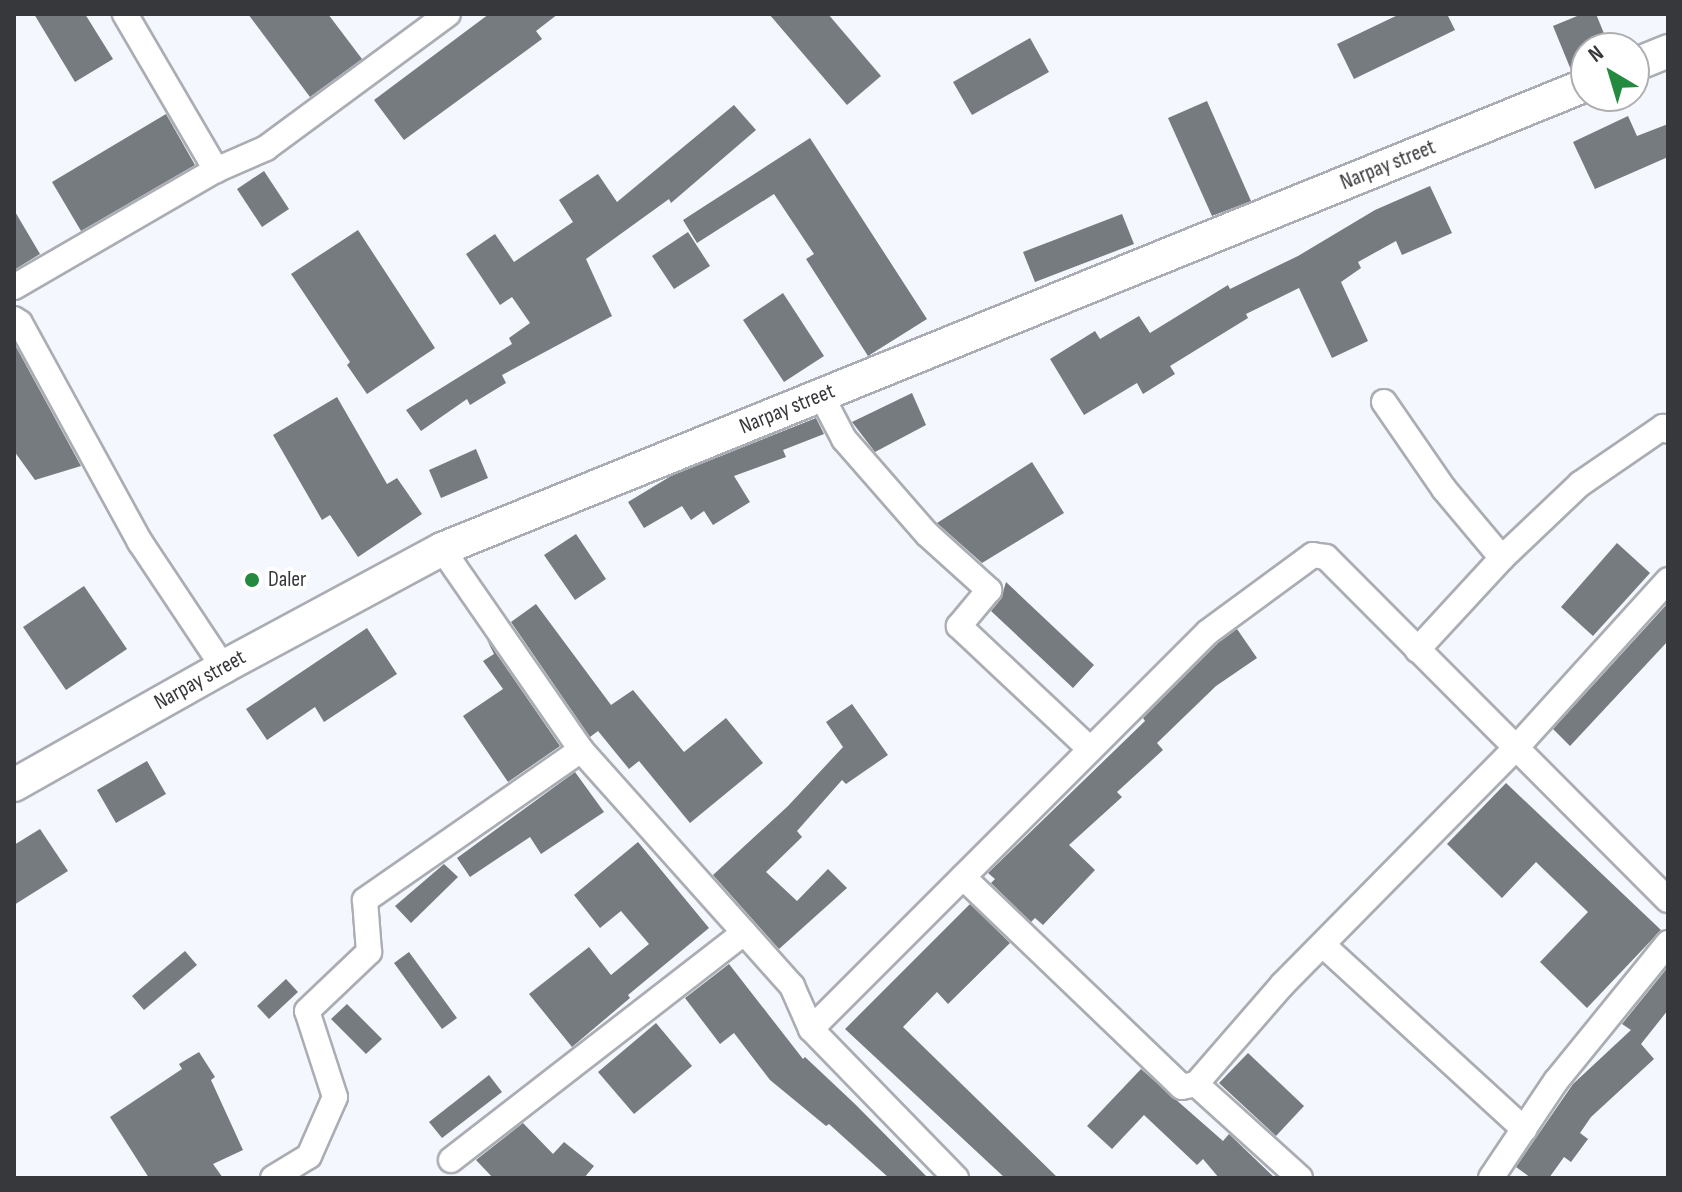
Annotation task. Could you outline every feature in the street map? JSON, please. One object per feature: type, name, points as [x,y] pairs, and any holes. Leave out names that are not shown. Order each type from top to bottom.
[{"type":"main road","name":"Narpay street","points":[[14,785],[223,667],[442,549],[1570,91]]},
{"type":"street","points":[[125,14],[216,170]]},
{"type":"street","points":[[14,287],[216,170],[266,148],[448,14]]},
{"type":"street","points":[[14,319],[20,323],[140,542],[223,667]]},
{"type":"street","points":[[821,395],[844,439],[927,534],[989,590],[959,626],[1090,749]]},
{"type":"street","points":[[1384,402],[1444,489],[1502,558]]},
{"type":"street","points":[[1417,650],[1502,558],[1580,484],[1663,427],[1668,431]]},
{"type":"street","points":[[442,549],[581,750],[792,986],[811,1029],[956,1178]]},
{"type":"street","points":[[811,1029],[1208,632],[1313,555],[1326,557],[1668,900]]},
{"type":"street","points":[[963,877],[1182,1087],[1196,1084],[1283,984],[1515,749],[1668,580]]},
{"type":"street","points":[[273,1178],[309,1156],[335,1097],[307,1011],[369,952],[365,900],[581,750]]},
{"type":"street","points":[[451,1160],[744,933]]},
{"type":"street","points":[[1491,1178],[1556,1081],[1668,943]]},
{"type":"street","points":[[1323,945],[1524,1129]]},
{"type":"street","points":[[1196,1084],[1300,1178]]},
{"type":"building","points":[[34,14],[85,14],[113,59],[75,82]]},
{"type":"building","points":[[248,14],[328,14],[362,59],[310,97]]},
{"type":"building","points":[[489,14],[558,14],[536,31],[542,39],[404,140],[374,100]]},
{"type":"building","points":[[769,14],[828,14],[881,76],[847,105]]},
{"type":"building","points":[[1400,14],[1447,14],[1455,30],[1354,79],[1337,44]]},
{"type":"building","points":[[1582,14],[1596,14],[1603,32],[1570,32],[1570,68],[1553,26]]},
{"type":"building","points":[[1030,38],[1049,72],[972,115],[953,82]]},
{"type":"building","points":[[1207,101],[1251,201],[1212,216],[1168,118]]},
{"type":"building","points":[[734,105],[756,130],[671,203],[669,199],[586,259],[612,316],[502,375],[506,383],[470,405],[467,399],[421,431],[406,410],[512,344],[509,338],[530,323],[512,297],[500,305],[466,254],[495,234],[514,262],[573,222],[559,200],[598,174],[617,202]]},
{"type":"building","points":[[166,114],[195,165],[81,231],[52,182]]},
{"type":"building","points":[[1628,116],[1637,136],[1668,124],[1668,157],[1595,189],[1573,142]]},
{"type":"building","points":[[810,138],[927,319],[868,356],[806,259],[814,254],[774,194],[697,243],[683,220]]},
{"type":"building","points":[[264,171],[289,209],[262,227],[237,189]]},
{"type":"building","points":[[1430,186],[1452,233],[1402,255],[1396,241],[1358,262],[1361,268],[1341,282],[1368,341],[1332,358],[1299,288],[1246,314],[1248,318],[1170,366],[1175,374],[1143,394],[1137,383],[1084,415],[1050,359],[1095,331],[1100,339],[1139,316],[1150,333],[1228,285],[1230,289],[1298,256],[1375,210]]},
{"type":"building","points":[[14,210],[40,254],[14,270]]},
{"type":"building","points":[[1122,214],[1134,244],[1035,282],[1023,252]]},
{"type":"building","points":[[358,230],[435,348],[367,394],[347,365],[350,362],[291,274]]},
{"type":"building","points":[[688,232],[710,266],[674,289],[652,256]]},
{"type":"building","points":[[783,293],[824,356],[784,382],[743,320]]},
{"type":"building","points":[[14,343],[81,466],[35,480],[14,451]]},
{"type":"building","points":[[912,393],[926,425],[875,452],[852,422]]},
{"type":"building","points":[[337,397],[387,484],[397,478],[422,514],[358,557],[330,515],[322,520],[273,435]]},
{"type":"building","points":[[816,418],[824,434],[783,450],[786,457],[734,476],[750,502],[713,525],[704,511],[691,520],[682,506],[644,528],[628,502],[671,476]]},
{"type":"building","points":[[476,449],[488,478],[441,498],[429,470]]},
{"type":"building","points":[[1032,462],[1064,513],[982,563],[937,523]]},
{"type":"building","points":[[576,534],[606,579],[575,600],[544,555]]},
{"type":"building","points":[[1617,543],[1650,573],[1593,636],[1561,607]]},
{"type":"building","points":[[1006,582],[1094,665],[1073,688],[991,611],[1001,599]]},
{"type":"building","points":[[84,586],[127,649],[66,690],[23,627]]},
{"type":"building","points":[[1668,603],[1668,641],[1570,746],[1553,729]]},
{"type":"building","points":[[536,604],[611,705],[633,690],[684,752],[726,718],[763,763],[690,823],[639,761],[629,769],[598,731],[590,737],[511,622]]},
{"type":"building","points":[[367,628],[397,674],[324,722],[315,707],[267,740],[246,709]]},
{"type":"building","points":[[1237,629],[1257,658],[1216,686],[1157,743],[1163,750],[1117,792],[1122,797],[1069,845],[1095,870],[1043,925],[1035,918],[1031,922],[991,883],[995,879],[988,873],[1145,721],[1143,718],[1218,643]]},
{"type":"building","points":[[487,640],[560,746],[508,782],[463,716],[503,689],[483,661],[494,654]]},
{"type":"building","points":[[852,704],[888,755],[846,784],[842,780],[797,831],[802,837],[766,872],[797,901],[828,869],[847,888],[779,949],[713,875],[788,806],[843,747],[826,722]]},
{"type":"building","points":[[147,761],[166,794],[116,823],[97,790]]},
{"type":"building","points":[[575,772],[604,812],[541,854],[530,837],[470,877],[457,858]]},
{"type":"building","points":[[1506,783],[1661,930],[1587,1008],[1540,962],[1588,912],[1536,862],[1502,898],[1447,844]]},
{"type":"building","points":[[40,829],[68,871],[14,905],[14,845]]},
{"type":"building","points":[[638,842],[709,928],[628,995],[630,998],[572,1047],[529,994],[589,947],[611,975],[649,944],[621,911],[600,928],[574,895]]},
{"type":"building","points":[[444,864],[458,877],[411,923],[395,906]]},
{"type":"building","points":[[970,904],[1010,943],[948,1004],[937,992],[903,1027],[1058,1178],[1005,1178],[845,1029]]},
{"type":"building","points":[[185,951],[197,965],[144,1010],[132,996]]},
{"type":"building","points":[[409,952],[457,1018],[442,1029],[394,963]]},
{"type":"building","points":[[729,964],[803,1059],[805,1057],[856,1105],[928,1178],[889,1178],[829,1124],[826,1126],[770,1080],[734,1033],[720,1044],[685,998]]},
{"type":"building","points":[[1668,967],[1668,1010],[1641,1044],[1654,1059],[1591,1117],[1580,1133],[1588,1139],[1571,1162],[1564,1157],[1549,1178],[1531,1178],[1516,1167],[1573,1084],[1631,1030],[1622,1024]]},
{"type":"building","points":[[286,979],[298,992],[269,1019],[257,1006]]},
{"type":"building","points":[[347,1004],[382,1039],[366,1054],[331,1019]]},
{"type":"building","points":[[656,1023],[692,1066],[634,1114],[598,1072]]},
{"type":"building","points":[[199,1052],[215,1077],[211,1080],[243,1150],[213,1164],[223,1178],[149,1178],[110,1117],[182,1069],[179,1064]]},
{"type":"building","points":[[1248,1053],[1304,1106],[1276,1136],[1219,1083]]},
{"type":"building","points":[[1141,1069],[1223,1141],[1229,1134],[1275,1178],[1219,1178],[1203,1159],[1197,1165],[1144,1115],[1112,1149],[1087,1126]]},
{"type":"building","points":[[489,1075],[502,1092],[442,1138],[429,1122]]},
{"type":"building","points":[[523,1123],[553,1154],[564,1142],[594,1166],[584,1178],[493,1178],[476,1160]]},
{"type":"place","name":"Daler","points":[[252,580]]}]
